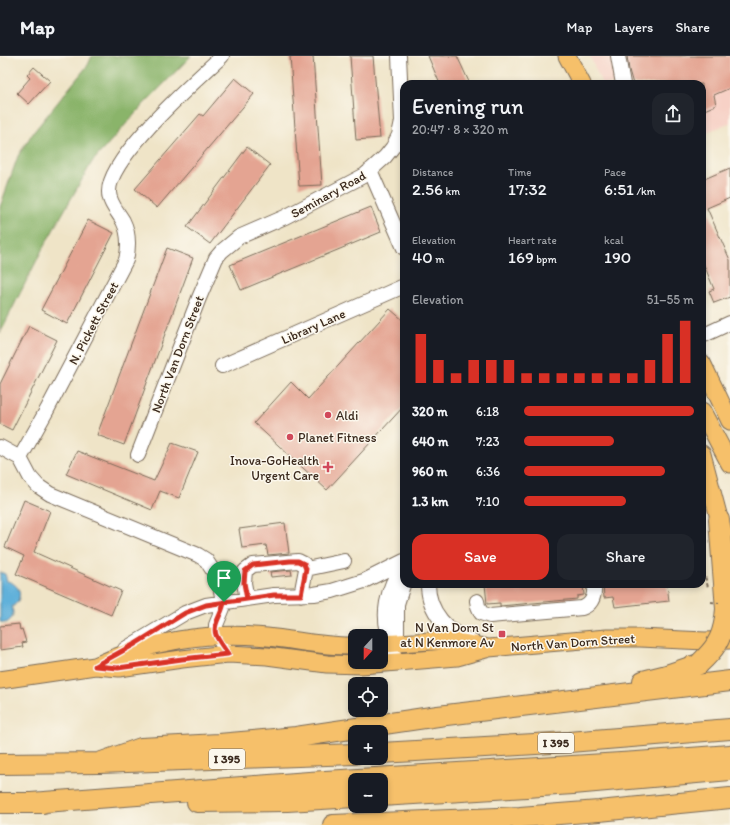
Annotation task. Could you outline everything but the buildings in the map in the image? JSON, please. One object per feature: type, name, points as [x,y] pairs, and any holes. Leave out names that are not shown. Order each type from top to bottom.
[{"type":"highway","points":[[552,703],[667,675],[699,664],[712,652],[721,637],[726,609],[719,520]]},
{"type":"highway","points":[[99,764],[141,748],[219,744],[296,737],[438,716],[730,681]]},
{"type":"highway","name":"I 395","points":[[388,753],[569,742],[730,729]]},
{"type":"highway","name":"I 395","points":[[0,764],[99,764],[348,754]]},
{"type":"highway","points":[[31,803],[309,782],[730,755]]},
{"type":"highway","points":[[388,796],[588,782],[730,770]]},
{"type":"highway","points":[[0,803],[229,802],[348,798]]},
{"type":"highway","points":[[333,825],[591,812],[730,798]]},
{"type":"main road","points":[[563,56],[569,80]]},
{"type":"main road","points":[[567,56],[580,80]]},
{"type":"main road","points":[[706,357],[730,399]]},
{"type":"main road","points":[[706,372],[730,421]]},
{"type":"main road","points":[[706,419],[730,464]]},
{"type":"main road","points":[[706,470],[730,557]]},
{"type":"main road","name":"North Van Dorn Street","points":[[95,666],[116,656],[158,644],[217,636],[266,637],[316,644],[348,646]]},
{"type":"main road","name":"North Van Dorn Street","points":[[0,680],[95,666],[118,668],[228,654],[267,656],[344,665],[457,657],[489,648],[607,638],[705,641],[730,640]]},
{"type":"main road","name":"North Van Dorn Street","points":[[388,643],[431,641],[457,642],[489,648]]},
{"type":"street","name":"N. Pickett Street","points":[[20,458],[126,260],[128,243],[126,229],[113,207],[108,193],[110,183],[117,168],[133,145],[169,107],[222,56]]},
{"type":"street","name":"Seminary Road","points":[[399,56],[400,80]]},
{"type":"street","points":[[618,56],[622,80]]},
{"type":"street","name":"Seminary Road","points":[[219,255],[239,238],[285,217],[365,175],[385,157],[399,135],[400,130]]},
{"type":"street","points":[[370,170],[400,239]]},
{"type":"street","name":"North Van Dorn Street","points":[[138,455],[199,298],[216,258],[219,255]]},
{"type":"street","name":"Library Lane","points":[[222,366],[400,288]]},
{"type":"street","points":[[706,334],[730,323]]},
{"type":"street","points":[[0,447],[20,458],[30,477],[38,486],[50,494],[198,555],[206,560],[219,580],[224,602],[216,625],[216,634],[228,654]]},
{"type":"street","points":[[247,599],[244,583],[245,571],[253,565],[298,561],[304,564],[306,569],[301,595]]},
{"type":"street","points":[[306,569],[344,561]]},
{"type":"street","points":[[95,666],[135,644],[185,613],[206,605],[274,595],[301,595],[332,591],[364,581],[400,563]]},
{"type":"street","points":[[387,629],[386,620],[387,602],[390,588],[400,570]]},
{"type":"street","points":[[388,642],[397,633],[396,604],[401,588]]},
{"type":"street","points":[[428,588],[435,612],[445,624],[460,636],[489,648]]},
{"type":"street","points":[[477,601],[481,613],[490,616],[582,608],[588,606],[592,602],[594,588]]},
{"type":"street","points":[[388,646],[394,662]]},
{"type":"path","points":[[706,581],[708,588]]},
{"type":"shaded area","points":[[590,56],[730,56],[730,123],[706,132],[706,80],[600,80]]},
{"type":"green space","points":[[92,56],[191,56],[143,105],[92,162],[43,248],[0,333],[0,207],[18,156],[32,134],[88,65]]},
{"type":"water","points":[[0,572],[5,574],[7,581],[15,585],[19,592],[18,600],[12,607],[12,616],[6,623],[0,622]]},
{"type":"place","name":"Aldi","points":[[328,415]]},
{"type":"place","name":"Planet Fitness","points":[[290,437]]},
{"type":"place","name":"Inova-GoHealth Urgent Care","points":[[328,467]]},
{"type":"place","name":"N Van Dorn St at N Kenmore Av","points":[[502,634]]},
{"type":"route","points":[[224,602],[216,625],[216,634],[228,654],[118,668],[95,666],[135,644],[185,613],[206,605],[217,602],[247,599],[274,595],[301,595],[306,569],[304,564],[298,561],[290,561],[253,565],[245,571],[244,583],[247,599],[224,602]]}]
